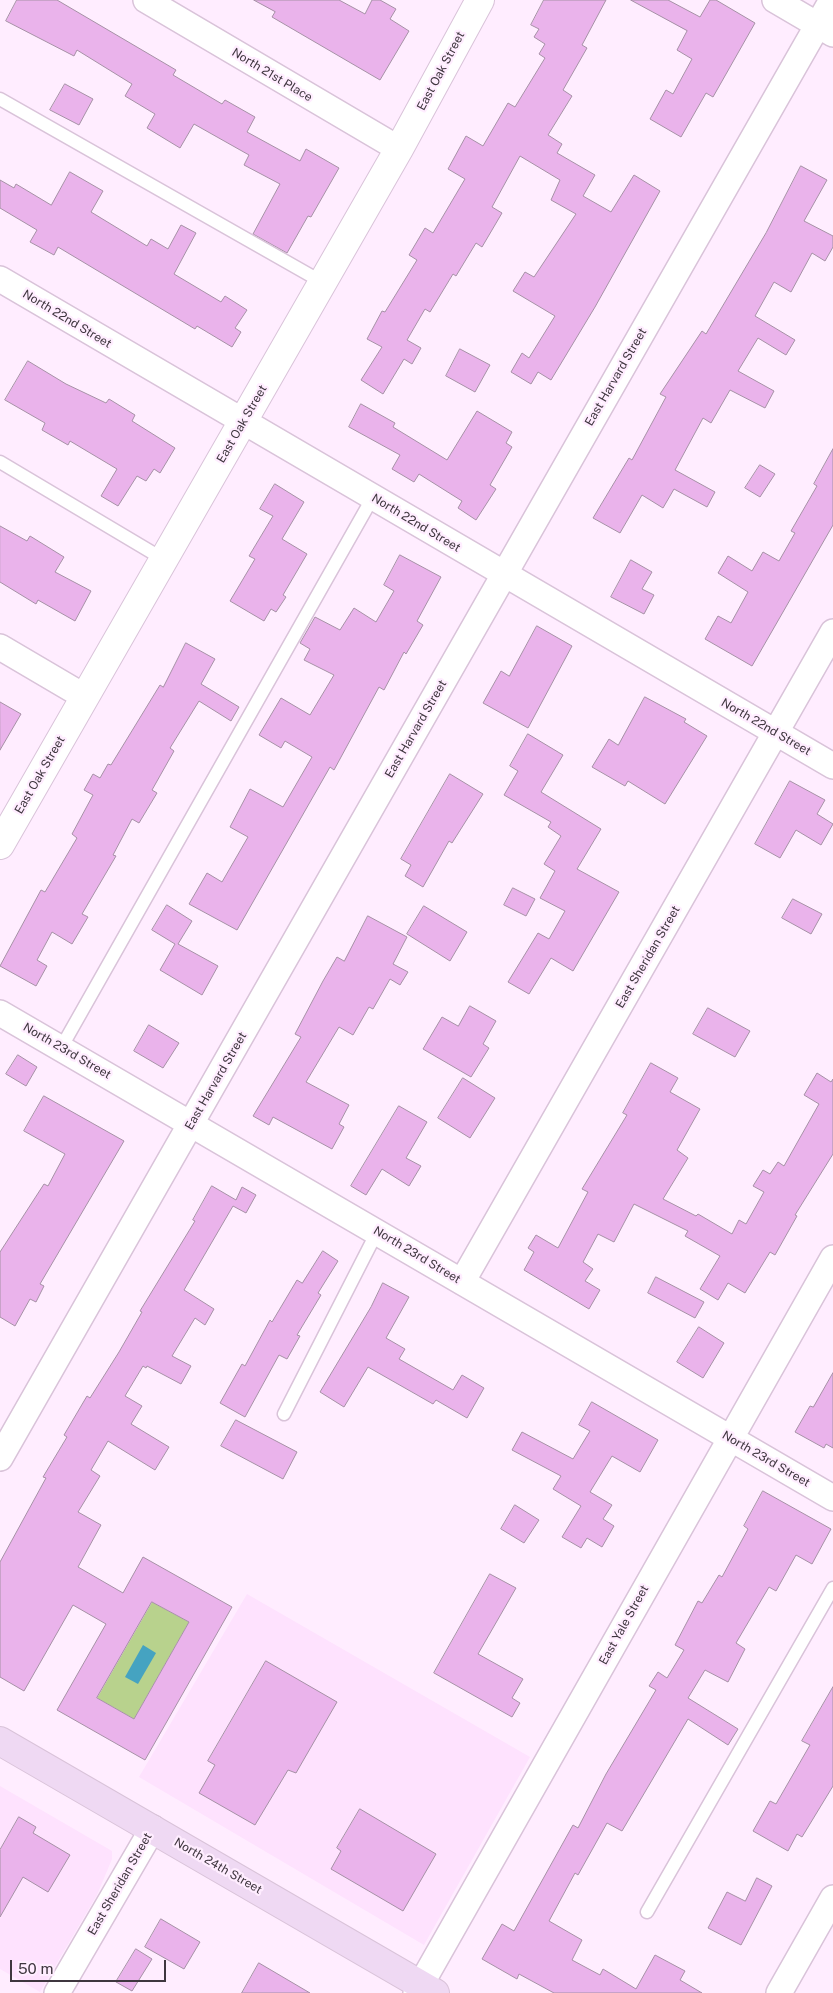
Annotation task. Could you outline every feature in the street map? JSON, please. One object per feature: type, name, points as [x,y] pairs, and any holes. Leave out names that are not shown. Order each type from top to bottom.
[{"type":"main road","name":"North 24th Street","points":[[0,1741],[153,1828],[424,1990]]},
{"type":"street","name":"North 21st Place","points":[[146,0],[399,149]]},
{"type":"street","points":[[775,0],[825,29]]},
{"type":"street","name":"East Harvard Street","points":[[0,1458],[503,574],[825,29],[832,0]]},
{"type":"street","name":"East Oak Street","points":[[0,845],[399,149],[472,2]]},
{"type":"street","name":"North 22nd Street","points":[[0,280],[833,766]]},
{"type":"street","name":"East Sheridan Street","points":[[462,1282],[833,632]]},
{"type":"street","points":[[0,647],[85,697]]},
{"type":"street","name":"North 23rd Street","points":[[0,1013],[192,1123],[833,1498]]},
{"type":"street","name":"East Yale Street","points":[[424,1990],[730,1438],[833,1258]]},
{"type":"street","name":"East Sheridan Street","points":[[57,1993],[153,1828]]},
{"type":"street","points":[[779,1993],[833,1898]]},
{"type":"lane","points":[[0,99],[322,282]]},
{"type":"lane","points":[[0,462],[163,559]]},
{"type":"lane","points":[[61,1048],[373,497]]},
{"type":"lane","points":[[284,1414],[378,1232]]},
{"type":"lane","points":[[648,1912],[833,1588]]},
{"type":"shaded area","points":[[247,1594],[530,1757],[424,1945],[139,1777]]},
{"type":"shaded area","points":[[0,1786],[112,1851],[112,1859],[97,1895],[40,1992],[0,1969]]},
{"type":"green space","points":[[152,1602],[189,1622],[134,1719],[97,1698]]},
{"type":"water","points":[[143,1645],[156,1653],[138,1684],[125,1677]]},
{"type":"building","points":[[17,0],[57,0],[176,70],[173,75],[222,104],[225,100],[255,117],[247,132],[300,161],[306,149],[339,168],[311,217],[308,216],[287,253],[253,234],[280,184],[244,165],[249,155],[194,124],[180,148],[147,128],[155,114],[125,96],[132,84],[77,50],[74,56],[6,21]]},
{"type":"building","points":[[254,0],[339,0],[365,14],[372,0],[380,0],[396,9],[390,19],[409,31],[380,80],[272,17],[275,12]]},
{"type":"building","points":[[544,0],[606,0],[582,45],[587,48],[563,90],[572,96],[548,135],[562,144],[557,153],[595,175],[583,196],[611,212],[634,175],[660,191],[595,307],[551,380],[538,372],[531,384],[511,372],[522,353],[529,358],[555,316],[513,291],[525,272],[534,277],[576,214],[551,200],[560,180],[520,156],[492,207],[502,213],[482,247],[476,243],[456,276],[453,274],[430,312],[425,309],[407,340],[421,348],[412,364],[404,359],[383,394],[361,380],[382,347],[367,339],[382,311],[385,312],[417,260],[409,255],[425,228],[433,233],[465,179],[448,169],[466,136],[483,146],[508,103],[515,107],[545,58],[539,54],[545,44],[534,37],[539,29],[531,25]]},
{"type":"building","points":[[631,0],[668,0],[700,17],[710,0],[716,0],[755,23],[713,97],[706,93],[681,137],[650,119],[666,90],[673,94],[692,59],[677,50],[687,31]]},
{"type":"building","points":[[65,84],[93,99],[79,125],[50,110]]},
{"type":"building","points":[[801,166],[827,180],[804,221],[833,236],[833,247],[825,261],[812,253],[791,292],[774,282],[755,316],[795,340],[786,355],[758,338],[738,371],[774,391],[765,408],[730,390],[711,423],[703,418],[675,470],[715,492],[707,507],[674,489],[663,508],[642,495],[620,533],[593,518],[629,458],[632,460],[666,397],[660,394],[702,331],[706,334],[766,233]]},
{"type":"building","points":[[70,172],[103,191],[91,212],[147,246],[151,239],[168,249],[181,225],[196,233],[174,274],[221,302],[225,296],[247,310],[235,328],[241,332],[232,347],[197,326],[195,329],[58,247],[54,255],[30,242],[37,230],[0,208],[0,180],[14,188],[16,184],[51,205]]},
{"type":"building","points":[[460,349],[490,365],[475,392],[446,376]]},
{"type":"building","points":[[28,361],[66,384],[106,403],[109,399],[135,415],[132,421],[175,448],[160,473],[154,469],[146,481],[137,476],[118,506],[101,496],[117,469],[70,441],[68,445],[42,430],[45,423],[5,400]]},
{"type":"building","points":[[361,404],[395,423],[393,427],[447,460],[477,411],[512,432],[506,443],[512,447],[490,485],[496,489],[476,520],[458,508],[462,501],[419,474],[414,482],[392,469],[400,455],[349,427]]},
{"type":"building","points":[[833,449],[833,525],[752,666],[705,639],[718,616],[731,623],[748,592],[718,573],[728,556],[752,571],[763,552],[779,561],[795,533],[791,531],[817,486],[814,484]]},
{"type":"building","points":[[760,465],[775,474],[760,497],[745,488]]},
{"type":"building","points":[[275,484],[304,502],[282,539],[307,554],[283,595],[286,597],[276,612],[271,609],[264,621],[230,601],[255,559],[249,556],[273,516],[260,509]]},
{"type":"building","points":[[0,526],[27,541],[30,536],[64,557],[55,572],[91,591],[75,621],[38,600],[36,604],[0,582]]},
{"type":"building","points":[[400,555],[441,577],[417,621],[423,625],[406,654],[404,652],[384,690],[379,687],[334,770],[330,767],[237,930],[189,904],[207,873],[222,882],[248,837],[230,827],[250,789],[283,807],[312,757],[285,741],[281,748],[259,735],[281,698],[310,715],[334,675],[304,660],[310,649],[300,643],[315,617],[340,630],[354,608],[376,622],[394,591],[384,585]]},
{"type":"building","points":[[631,560],[652,572],[642,589],[654,595],[644,614],[611,597]]},
{"type":"building","points":[[537,626],[572,646],[528,728],[483,703],[501,671],[509,676]]},
{"type":"building","points":[[186,643],[215,659],[201,684],[239,707],[231,721],[199,701],[170,748],[174,751],[152,790],[157,793],[139,823],[132,819],[113,855],[116,856],[82,914],[88,917],[72,944],[52,932],[37,960],[47,966],[36,986],[0,966],[41,890],[45,892],[77,838],[72,834],[93,795],[84,790],[93,774],[100,778],[108,764],[111,765],[160,685],[163,687]]},
{"type":"building","points":[[645,697],[686,719],[684,722],[707,736],[665,804],[628,781],[625,786],[592,767],[609,739],[618,745]]},
{"type":"building","points":[[0,702],[21,714],[0,750]]},
{"type":"building","points":[[528,734],[563,755],[541,792],[601,829],[577,869],[619,892],[573,971],[551,958],[529,994],[508,982],[538,933],[549,939],[565,911],[540,898],[555,871],[544,864],[561,836],[548,827],[551,822],[504,795],[518,771],[510,766]]},
{"type":"building","points":[[450,774],[483,794],[452,843],[449,841],[423,887],[405,876],[411,865],[401,859]]},
{"type":"building","points":[[790,781],[825,800],[817,814],[833,824],[821,845],[796,830],[780,858],[755,844]]},
{"type":"building","points":[[513,888],[535,899],[526,916],[504,905]]},
{"type":"building","points":[[793,899],[822,914],[811,934],[782,918]]},
{"type":"building","points":[[167,905],[192,921],[178,944],[218,966],[202,995],[160,970],[175,944],[152,930]]},
{"type":"building","points":[[424,906],[467,932],[450,961],[407,934]]},
{"type":"building","points":[[368,916],[407,937],[393,964],[408,972],[400,985],[390,979],[373,1009],[369,1007],[353,1035],[339,1027],[306,1082],[349,1105],[339,1124],[344,1127],[332,1149],[273,1117],[269,1125],[253,1116],[301,1037],[295,1034],[323,981],[337,957],[344,961]]},
{"type":"building","points":[[470,1006],[496,1021],[483,1044],[489,1048],[471,1077],[423,1049],[442,1017],[458,1026]]},
{"type":"building","points":[[708,1008],[750,1031],[735,1057],[693,1034]]},
{"type":"building","points":[[149,1025],[179,1043],[163,1068],[134,1051]]},
{"type":"building","points":[[18,1055],[37,1067],[26,1086],[6,1074]]},
{"type":"building","points":[[651,1063],[678,1078],[670,1092],[700,1109],[677,1150],[688,1158],[663,1199],[696,1216],[698,1214],[732,1234],[739,1220],[746,1224],[764,1192],[753,1186],[763,1170],[770,1174],[778,1162],[784,1166],[819,1104],[804,1095],[817,1073],[831,1082],[833,1079],[833,1154],[795,1215],[797,1216],[775,1255],[770,1252],[745,1293],[728,1283],[718,1300],[700,1289],[720,1256],[685,1236],[688,1231],[634,1204],[614,1242],[598,1234],[583,1262],[593,1269],[585,1281],[600,1290],[589,1309],[524,1270],[534,1252],[528,1248],[536,1235],[558,1248],[588,1192],[582,1189],[627,1115],[623,1113]]},
{"type":"building","points":[[463,1078],[495,1098],[470,1138],[438,1118]]},
{"type":"building","points":[[44,1096],[124,1141],[40,1284],[44,1286],[36,1302],[30,1299],[15,1326],[0,1317],[0,1252],[44,1184],[48,1186],[65,1154],[24,1131]]},
{"type":"building","points":[[399,1106],[427,1122],[406,1158],[421,1166],[409,1186],[382,1169],[366,1195],[351,1186]]},
{"type":"building","points":[[212,1186],[236,1200],[242,1187],[256,1195],[246,1213],[233,1206],[184,1290],[214,1309],[205,1325],[195,1318],[172,1356],[191,1366],[181,1384],[147,1366],[146,1368],[143,1366],[125,1396],[142,1406],[131,1424],[169,1447],[155,1470],[108,1441],[91,1470],[100,1476],[78,1512],[101,1525],[78,1567],[123,1593],[143,1557],[232,1607],[145,1760],[57,1710],[106,1624],[73,1605],[24,1691],[0,1677],[0,1562],[46,1478],[43,1477],[67,1437],[64,1435],[87,1396],[90,1398],[119,1352],[142,1312],[140,1311],[195,1221],[193,1220]],"holes":[[[152,1602],[189,1622],[134,1719],[97,1698]]]},
{"type":"building","points":[[323,1251],[338,1261],[318,1293],[321,1295],[297,1335],[300,1336],[287,1359],[279,1355],[245,1417],[220,1403],[242,1364],[245,1366],[270,1320],[272,1322],[297,1280],[302,1283]]},
{"type":"building","points":[[656,1277],[704,1302],[695,1318],[648,1293]]},
{"type":"building","points":[[383,1283],[409,1297],[386,1338],[405,1349],[399,1359],[453,1390],[462,1375],[484,1388],[467,1418],[436,1400],[433,1404],[368,1367],[344,1407],[320,1392],[371,1307]]},
{"type":"building","points":[[699,1327],[724,1343],[703,1378],[677,1362]]},
{"type":"building","points":[[833,1373],[833,1448],[826,1444],[824,1448],[795,1432],[810,1406],[813,1407]]},
{"type":"building","points":[[592,1402],[658,1440],[640,1472],[612,1456],[590,1492],[612,1505],[603,1519],[614,1526],[602,1547],[587,1538],[581,1548],[562,1537],[581,1506],[553,1489],[561,1476],[512,1450],[522,1432],[573,1459],[590,1431],[579,1425]]},
{"type":"building","points":[[236,1420],[297,1452],[283,1479],[221,1446]]},
{"type":"building","points":[[763,1491],[831,1529],[812,1564],[796,1555],[776,1591],[769,1587],[736,1643],[745,1649],[728,1682],[705,1670],[688,1698],[738,1729],[728,1745],[688,1719],[622,1831],[607,1823],[578,1875],[575,1873],[549,1921],[582,1940],[572,1960],[600,1975],[603,1969],[636,1989],[655,1955],[685,1971],[680,1980],[702,1993],[554,1993],[519,1974],[517,1979],[482,1959],[502,1924],[514,1931],[573,1825],[578,1828],[606,1774],[656,1690],[649,1686],[658,1672],[667,1678],[684,1650],[675,1645],[698,1601],[702,1603],[719,1575],[722,1577],[748,1529],[744,1526]]},
{"type":"building","points":[[515,1505],[539,1520],[524,1543],[501,1529]]},
{"type":"building","points":[[490,1574],[516,1588],[478,1654],[523,1679],[512,1698],[520,1703],[512,1717],[434,1673]]},
{"type":"building","points":[[266,1661],[337,1702],[296,1773],[288,1770],[255,1825],[199,1793],[215,1765],[208,1761]]},
{"type":"building","points":[[833,1687],[833,1786],[802,1837],[797,1834],[788,1851],[753,1831],[770,1801],[776,1804],[810,1745],[802,1741]]},
{"type":"building","points":[[360,1809],[436,1854],[403,1911],[331,1869],[341,1851],[337,1848]]},
{"type":"building","points":[[19,1817],[36,1827],[33,1833],[70,1855],[48,1892],[23,1877],[0,1917],[0,1850]]},
{"type":"building","points":[[757,1878],[772,1886],[741,1945],[708,1928],[727,1892],[745,1901]]},
{"type":"building","points":[[161,1919],[200,1942],[184,1969],[145,1947]]},
{"type":"building","points":[[136,1949],[152,1959],[132,1991],[116,1982]]},
{"type":"building","points":[[259,1963],[310,1993],[242,1993]]}]
